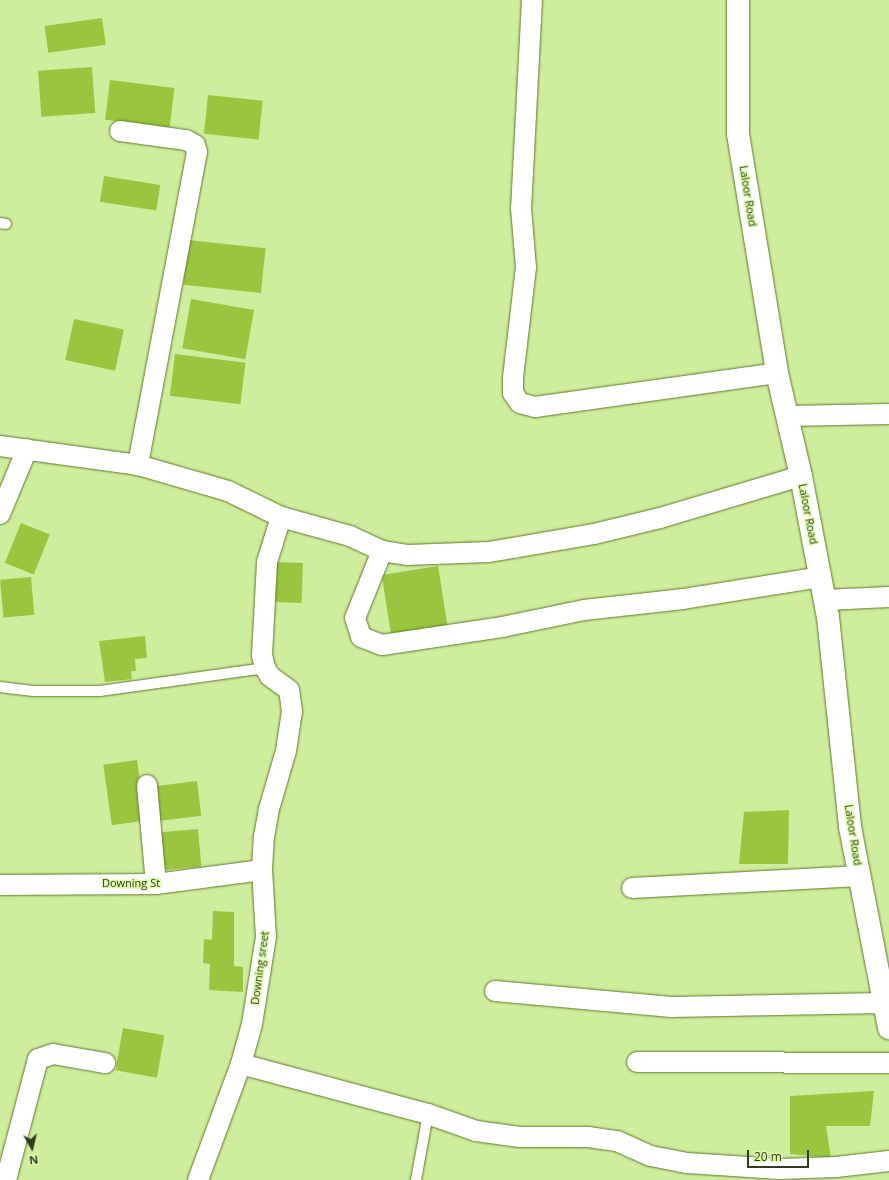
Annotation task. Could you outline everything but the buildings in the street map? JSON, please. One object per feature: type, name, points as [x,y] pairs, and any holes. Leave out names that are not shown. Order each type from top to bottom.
[{"type":"street","points":[[532,0],[521,208],[526,267],[513,393],[520,402],[535,407],[777,373]]},
{"type":"street","name":"Laloor Road","points":[[738,0],[738,134],[777,373],[801,476],[825,600],[850,827],[889,1028]]},
{"type":"street","points":[[120,131],[186,140],[195,145],[197,152],[138,465]]},
{"type":"street","points":[[788,416],[889,414]]},
{"type":"street","points":[[0,446],[138,465],[228,491],[281,517],[350,536],[382,551],[407,555],[489,552],[594,534],[660,518],[801,476]]},
{"type":"street","points":[[0,514],[27,449]]},
{"type":"street","points":[[265,668],[262,655],[267,562],[281,517]]},
{"type":"street","points":[[382,551],[355,618],[361,636],[382,646],[502,627],[584,610],[683,599],[820,577]]},
{"type":"street","points":[[825,600],[889,597]]},
{"type":"street","name":"Downing sreet","points":[[198,1180],[241,1064],[252,1024],[266,937],[262,870],[269,809],[286,751],[292,711],[289,690],[270,676],[265,668]]},
{"type":"street","points":[[147,785],[156,884]]},
{"type":"street","name":"Downing St","points":[[0,885],[156,884],[262,870]]},
{"type":"street","points":[[632,888],[860,876]]},
{"type":"street","points":[[495,991],[671,1008],[884,1003]]},
{"type":"street","points":[[6,1180],[38,1060],[53,1054],[105,1063]]},
{"type":"street","points":[[637,1062],[889,1063]]},
{"type":"street","points":[[241,1064],[428,1114],[476,1132],[520,1138],[588,1137],[617,1141],[651,1156],[687,1162],[780,1168],[836,1167],[889,1161]]},
{"type":"lane","points":[[0,687],[33,691],[100,691],[265,668]]},
{"type":"lane","points":[[416,1180],[428,1114]]}]
